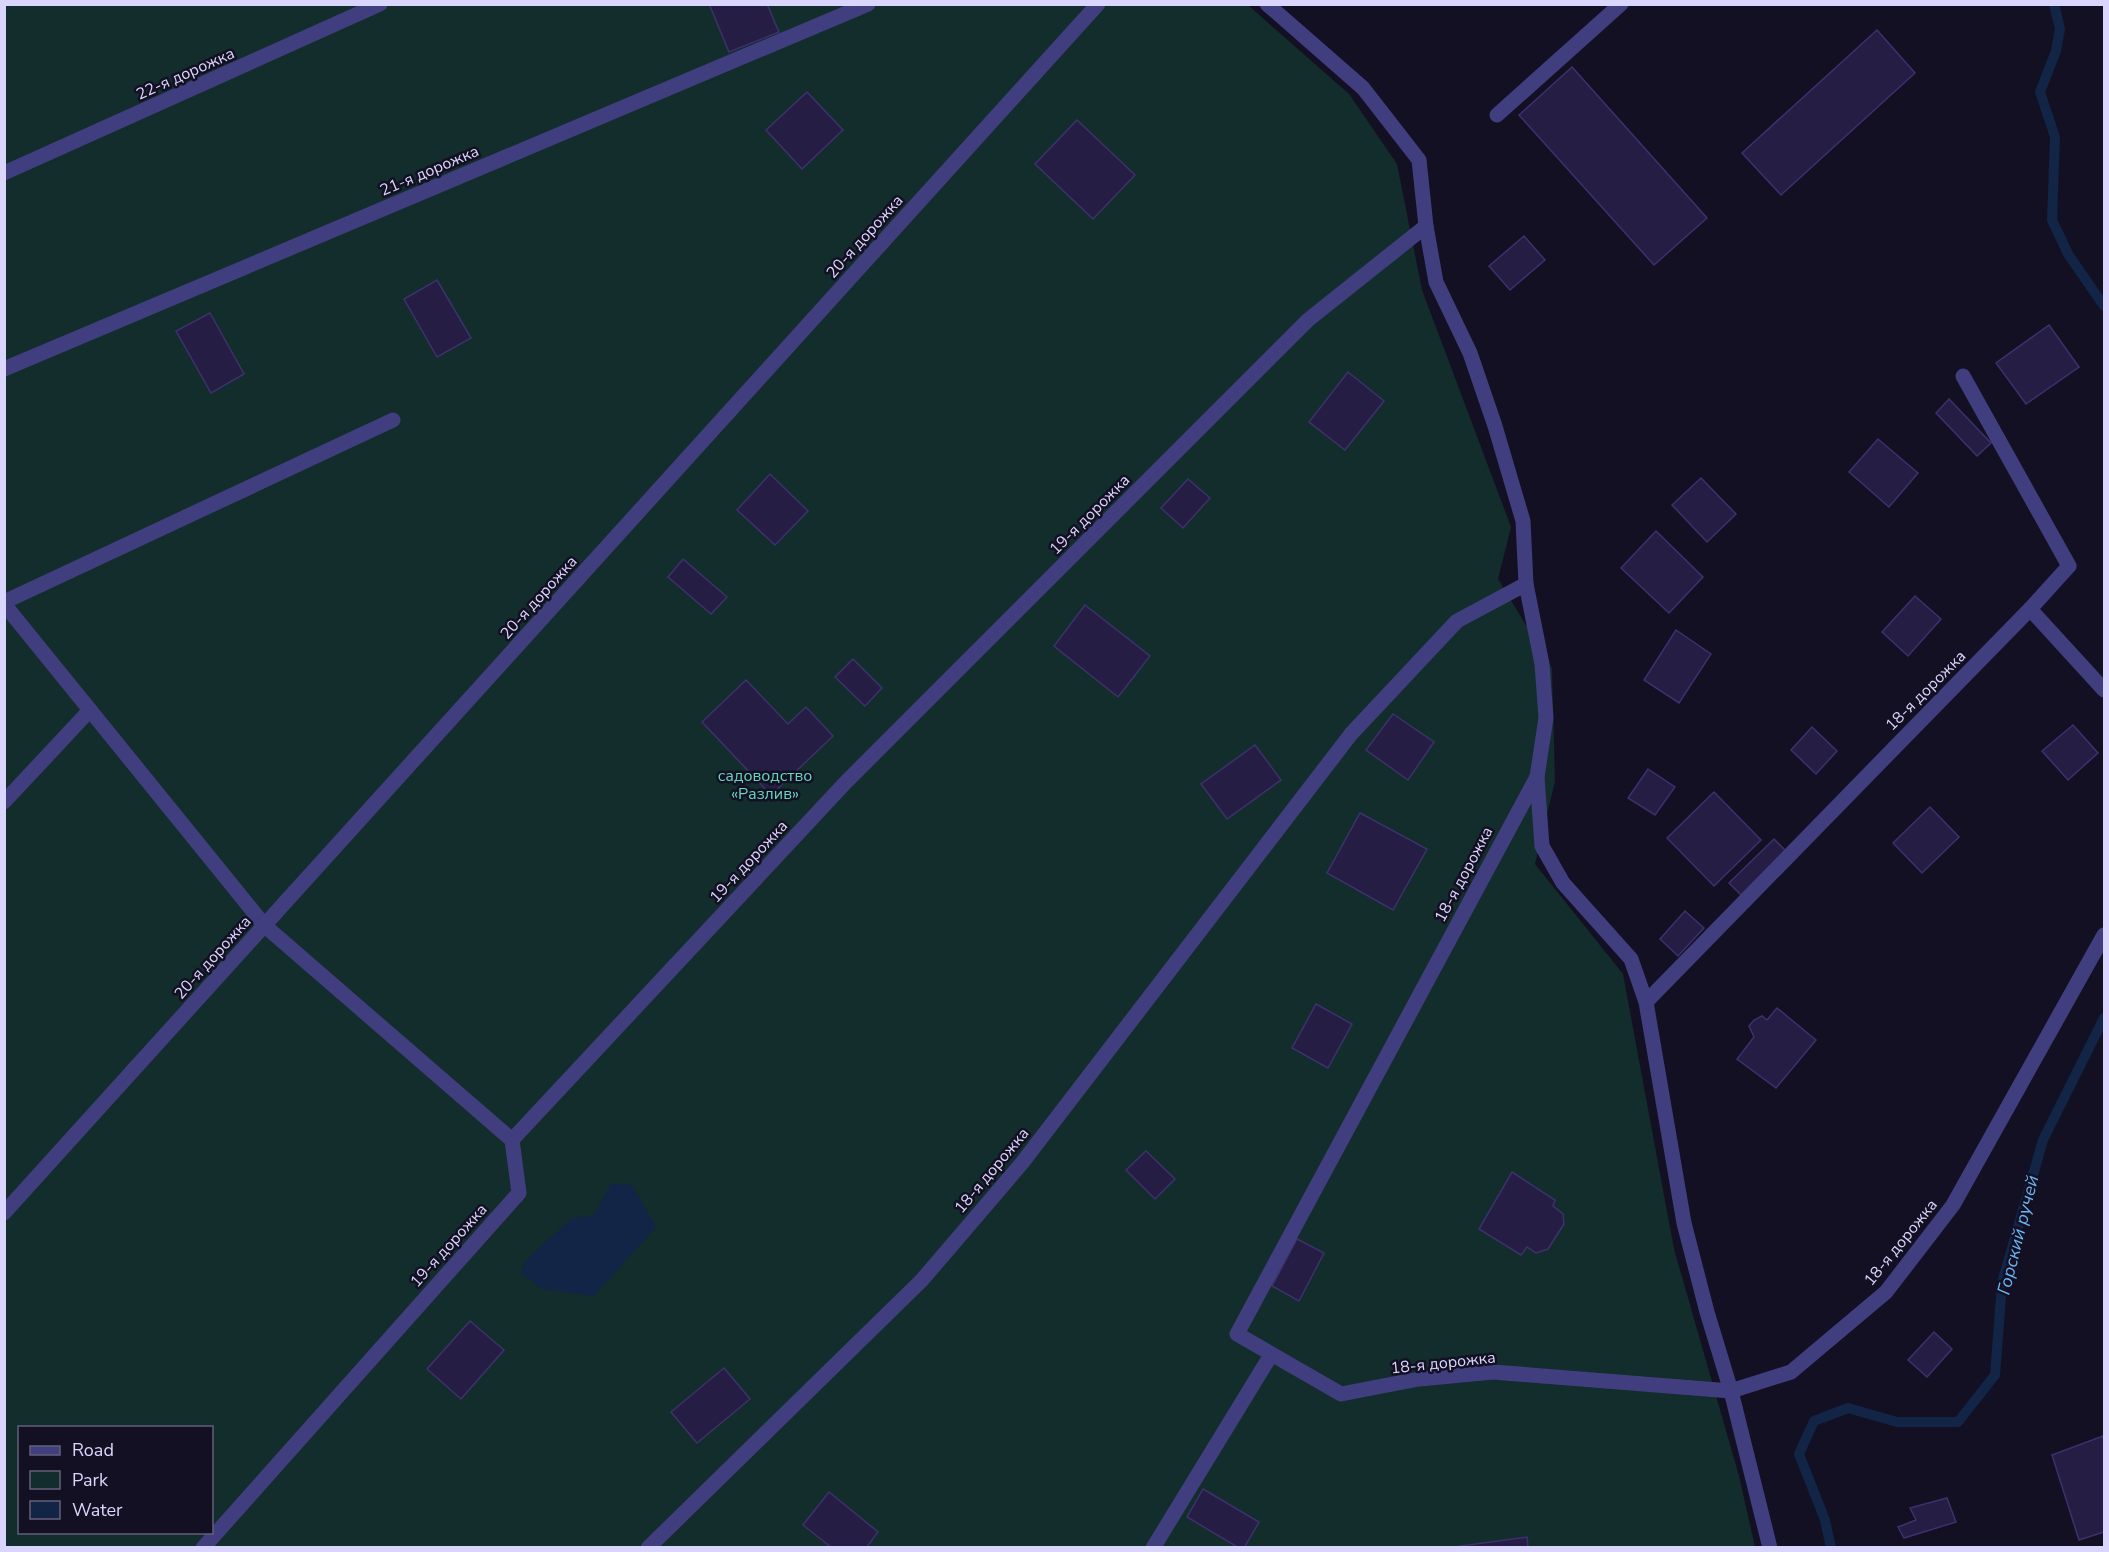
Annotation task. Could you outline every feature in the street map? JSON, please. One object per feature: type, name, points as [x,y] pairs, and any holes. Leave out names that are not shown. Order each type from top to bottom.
[{"type":"street","name":"22-я дорожка","points":[[4,173],[380,4]]},
{"type":"street","name":"21-я дорожка","points":[[4,369],[868,4]]},
{"type":"street","name":"20-я дорожка","points":[[4,1214],[1098,4]]},
{"type":"street","points":[[1267,4],[1363,88],[1419,160],[1426,226],[1436,282],[1470,353],[1495,426],[1523,521],[1526,584],[1542,664],[1546,718],[1537,777],[1542,846],[1563,883],[1630,959],[1646,1002],[1684,1223],[1707,1312],[1731,1391],[1770,1548]]},
{"type":"street","points":[[1497,115],[1621,4]]},
{"type":"street","name":"19-я дорожка","points":[[203,1548],[519,1193],[512,1140],[846,782],[1207,420],[1308,320],[1426,226]]},
{"type":"street","name":"18-я дорожка","points":[[1646,1002],[2030,609],[2069,566],[1963,376]]},
{"type":"street","points":[[393,420],[4,603],[265,926],[512,1140]]},
{"type":"street","name":"18-я дорожка","points":[[648,1548],[922,1280],[1022,1163],[1351,734],[1457,621],[1526,584]]},
{"type":"street","points":[[2030,609],[2104,690]]},
{"type":"street","points":[[4,802],[90,710]]},
{"type":"street","name":"18-я дорожка","points":[[1537,777],[1237,1334],[1341,1394],[1419,1379],[1493,1372],[1731,1391],[1791,1372],[1886,1292],[1953,1205],[2104,934]]},
{"type":"street","points":[[1153,1548],[1271,1354]]},
{"type":"green space","name":"садоводство «Разлив»","points":[[5,5],[1248,5],[1349,94],[1397,164],[1422,290],[1511,527],[1498,579],[1552,668],[1555,781],[1535,864],[1623,974],[1674,1249],[1739,1476],[1755,1547],[5,1548]]},
{"type":"water","points":[[611,1184],[632,1185],[656,1227],[594,1296],[542,1289],[521,1273],[526,1260],[572,1218],[593,1216]]},
{"type":"building","points":[[712,4],[767,4],[779,32],[729,52],[710,6]]},
{"type":"building","points":[[1877,30],[1915,73],[1781,195],[1742,153]]},
{"type":"building","points":[[1572,67],[1707,218],[1654,265],[1519,115]]},
{"type":"building","points":[[807,92],[843,130],[802,169],[766,130]]},
{"type":"building","points":[[1077,120],[1135,175],[1093,219],[1035,164]]},
{"type":"building","points":[[1524,236],[1545,260],[1510,290],[1489,266]]},
{"type":"building","points":[[437,280],[471,338],[437,357],[404,299]]},
{"type":"building","points":[[210,313],[244,374],[211,393],[176,331]]},
{"type":"building","points":[[2049,325],[2079,367],[2026,404],[1996,363]]},
{"type":"building","points":[[1348,372],[1384,401],[1345,450],[1309,422]]},
{"type":"building","points":[[1949,399],[1991,443],[1977,456],[1936,413]]},
{"type":"building","points":[[1878,439],[1918,473],[1889,507],[1849,472]]},
{"type":"building","points":[[770,474],[808,511],[775,545],[737,510]]},
{"type":"building","points":[[1701,478],[1736,514],[1707,542],[1672,505]]},
{"type":"building","points":[[1188,479],[1210,498],[1183,528],[1161,508]]},
{"type":"building","points":[[1656,531],[1703,577],[1669,613],[1621,568]]},
{"type":"building","points":[[683,559],[727,597],[711,614],[668,577]]},
{"type":"building","points":[[1915,596],[1941,619],[1908,656],[1882,632]]},
{"type":"building","points":[[1085,605],[1150,656],[1118,697],[1054,646]]},
{"type":"building","points":[[1676,630],[1711,654],[1679,703],[1644,680]]},
{"type":"building","points":[[853,659],[882,688],[865,706],[835,677]]},
{"type":"building","points":[[746,680],[788,724],[806,707],[833,736],[771,795],[702,722]]},
{"type":"building","points":[[1393,714],[1434,742],[1408,780],[1366,750]]},
{"type":"building","points":[[2073,725],[2098,753],[2068,780],[2042,751]]},
{"type":"building","points":[[1812,727],[1837,751],[1816,774],[1791,750]]},
{"type":"building","points":[[1255,745],[1281,780],[1227,819],[1201,784]]},
{"type":"building","points":[[1648,769],[1675,787],[1655,815],[1628,798]]},
{"type":"building","points":[[1714,792],[1761,840],[1714,886],[1667,838]]},
{"type":"building","points":[[1930,807],[1959,837],[1922,873],[1893,843]]},
{"type":"building","points":[[1360,813],[1427,849],[1393,910],[1327,873]]},
{"type":"building","points":[[1774,839],[1786,851],[1741,895],[1729,883]]},
{"type":"building","points":[[1685,911],[1704,928],[1678,956],[1660,939]]},
{"type":"building","points":[[1316,1004],[1352,1024],[1328,1068],[1292,1048]]},
{"type":"building","points":[[1777,1008],[1816,1040],[1776,1088],[1737,1059],[1754,1037],[1749,1026],[1762,1016],[1767,1020]]},
{"type":"building","points":[[1146,1151],[1175,1179],[1155,1199],[1126,1170]]},
{"type":"building","points":[[1512,1172],[1555,1200],[1553,1206],[1563,1214],[1564,1224],[1548,1249],[1536,1253],[1527,1247],[1521,1255],[1479,1229]]},
{"type":"building","points":[[1297,1239],[1324,1253],[1299,1301],[1272,1286]]},
{"type":"building","points":[[470,1321],[504,1350],[461,1399],[427,1369]]},
{"type":"building","points":[[1934,1332],[1952,1349],[1927,1377],[1908,1360]]},
{"type":"building","points":[[724,1368],[750,1399],[697,1443],[671,1412]]},
{"type":"building","points":[[2103,1436],[2104,1532],[2079,1540],[2052,1455]]},
{"type":"building","points":[[1203,1489],[1259,1522],[1244,1548],[1239,1548],[1187,1517]]},
{"type":"building","points":[[829,1492],[878,1532],[866,1548],[832,1548],[803,1525]]},
{"type":"building","points":[[1947,1498],[1956,1522],[1904,1538],[1898,1527],[1916,1520],[1910,1508]]},
{"type":"building","points":[[1527,1537],[1528,1548],[1453,1547]]},
{"type":"waterway","name":"Горский ручей","points":[[2054,4],[2060,29],[2056,51],[2040,92],[2055,137],[2052,220],[2068,254],[2104,306]]},
{"type":"waterway","name":"Горский ручей","points":[[1831,1548],[1825,1520],[1799,1454],[1814,1421],[1848,1408],[1897,1422],[1958,1422],[1995,1375],[2002,1283],[2043,1140],[2104,1018]]}]
